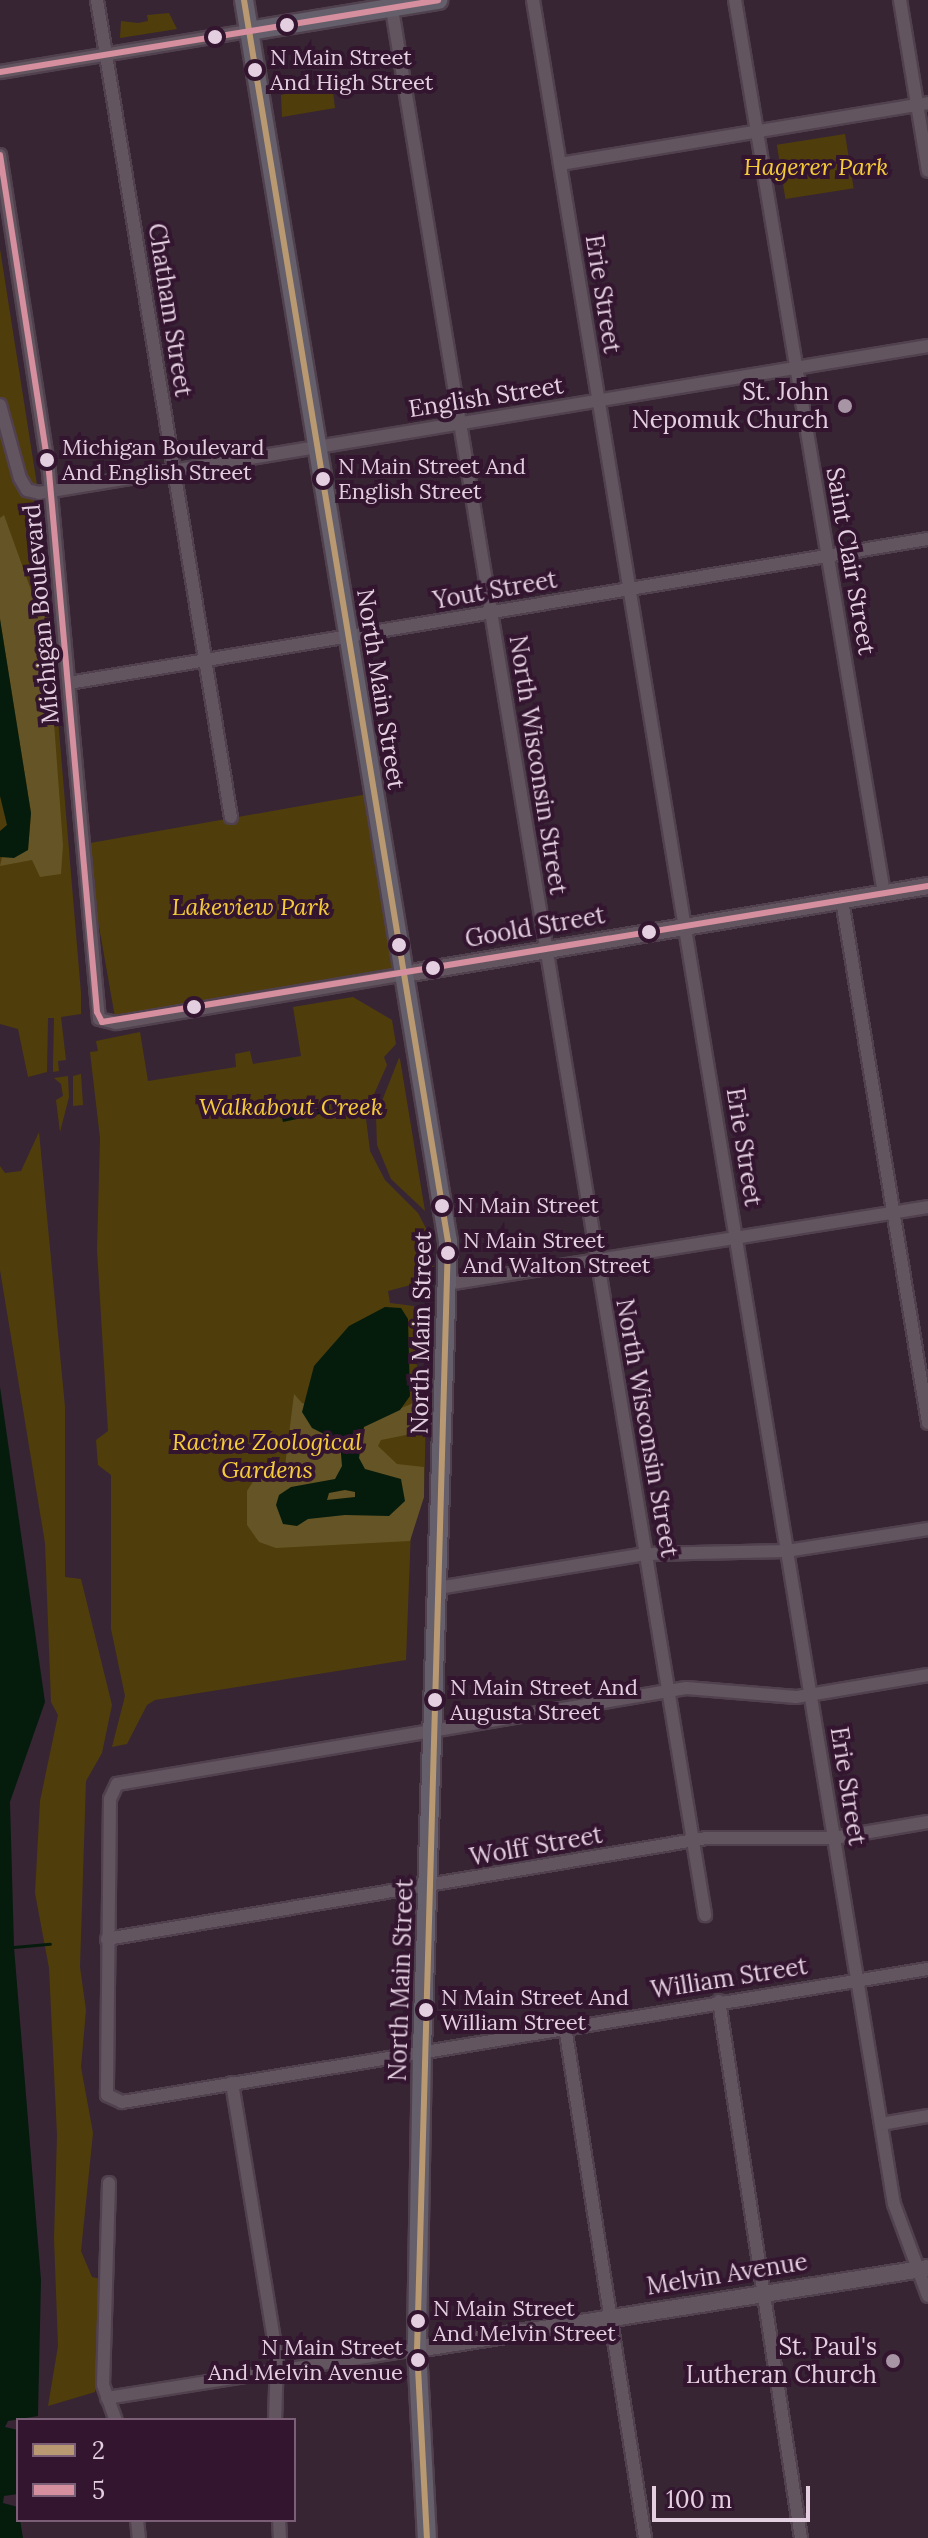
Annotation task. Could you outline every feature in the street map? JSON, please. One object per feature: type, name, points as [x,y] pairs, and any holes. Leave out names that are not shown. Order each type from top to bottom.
[{"type":"main road","name":"North Main Street","points":[[244,0],[446,1221],[448,1284],[422,2052],[417,2349],[427,2538]]},
{"type":"main road","points":[[249,31],[391,4],[438,0]]},
{"type":"street","name":"Chatham Street","points":[[97,0],[231,817]]},
{"type":"street","name":"Erie Street","points":[[533,0],[894,2204],[923,2269],[928,2296]]},
{"type":"street","name":"Saint Clair Street","points":[[735,0],[884,893]]},
{"type":"street","points":[[900,0],[923,104],[928,171]]},
{"type":"street","name":"North Wisconsin Street","points":[[391,4],[705,1915]]},
{"type":"street","points":[[0,72],[249,31]]},
{"type":"street","points":[[560,164],[923,104]]},
{"type":"street","name":"Michigan Boulevard","points":[[0,155],[51,492],[97,1012],[102,1022]]},
{"type":"street","name":"English Street","points":[[51,492],[928,346]]},
{"type":"street","points":[[0,405],[23,485],[33,493],[51,492]]},
{"type":"street","name":"Yout Street","points":[[69,683],[928,539]]},
{"type":"street","name":"Goold Street","points":[[102,1022],[928,886]]},
{"type":"street","points":[[842,900],[928,1423]]},
{"type":"street","points":[[448,1284],[597,1263],[928,1207]]},
{"type":"street","points":[[438,1588],[646,1554],[787,1551],[928,1529]]},
{"type":"street","points":[[107,1939],[113,1787],[668,1691],[811,1694],[928,1675]]},
{"type":"street","name":"Wolff Street","points":[[107,1939],[693,1841],[834,1838],[928,1822]]},
{"type":"street","name":"William Street","points":[[107,1939],[107,2092],[112,2100],[928,1969]]},
{"type":"street","points":[[719,2001],[766,2292],[801,2538]]},
{"type":"street","points":[[565,2027],[614,2316],[645,2538]]},
{"type":"street","points":[[232,2083],[276,2371],[275,2418]]},
{"type":"street","points":[[881,2124],[928,2116]]},
{"type":"street","points":[[109,2183],[103,2385],[115,2418]]},
{"type":"street","name":"Melvin Avenue","points":[[107,2398],[923,2269]]},
{"type":"green space","points":[[169,13],[177,29],[120,38],[121,21],[138,23],[148,21],[147,15]]},
{"type":"green space","points":[[332,83],[335,108],[282,117],[281,95]]},
{"type":"green space","name":"Hagerer Park","points":[[845,134],[854,188],[785,199],[777,145]]},
{"type":"green space","points":[[0,249],[40,504],[81,993],[81,1014],[61,1017],[66,1060],[58,1061],[59,1071],[53,1072],[54,1018],[48,1018],[47,1072],[28,1077],[18,1029],[0,1024]]},
{"type":"green space","name":"Lakeview Park","points":[[374,793],[406,974],[116,1025],[84,844]]},
{"type":"green space","name":"Racine Zoological Gardens","points":[[353,997],[392,1020],[396,1044],[384,1057],[387,1065],[371,1101],[364,1102],[370,1151],[385,1180],[418,1213],[428,1232],[434,1270],[433,1279],[388,1291],[390,1303],[414,1306],[419,1411],[426,1411],[424,1497],[411,1529],[406,1660],[155,1700],[147,1705],[127,1744],[112,1747],[125,1696],[111,1629],[111,1475],[98,1465],[96,1440],[108,1431],[97,1250],[100,1138],[90,1052],[98,1051],[96,1041],[140,1032],[148,1081],[236,1067],[235,1054],[250,1051],[253,1064],[301,1056],[293,1007]]},
{"type":"green space","points":[[399,1058],[425,1211],[391,1179],[377,1145],[376,1116]]},
{"type":"green space","points":[[81,1074],[83,1105],[73,1106],[73,1076]]},
{"type":"green space","points":[[68,1076],[69,1097],[60,1132],[56,1100],[63,1096],[61,1084],[54,1078]]},
{"type":"green space","points":[[39,1132],[65,1407],[65,1577],[81,1579],[112,1705],[102,1753],[86,1781],[80,1967],[86,2010],[81,2067],[93,2133],[81,2251],[92,2277],[101,2279],[95,2392],[48,2406],[58,2346],[54,2238],[57,2135],[49,1968],[35,1893],[40,1801],[58,1715],[51,1702],[45,1543],[0,1270],[0,1166],[5,1173],[21,1171]]},
{"type":"shaded area","points":[[4,515],[35,601],[45,600],[63,845],[61,874],[40,877],[32,860],[0,866],[3,853],[28,850],[31,813],[0,619],[0,518]]},
{"type":"shaded area","points":[[0,619],[31,813],[28,850],[14,858],[0,857],[0,831],[7,825],[0,796]]},
{"type":"shaded area","points":[[291,1103],[314,1110],[329,1104],[329,1112],[283,1122],[279,1106]]},
{"type":"shaded area","points":[[385,1307],[401,1308],[408,1319],[410,1396],[400,1410],[364,1427],[359,1458],[365,1469],[401,1479],[405,1501],[389,1516],[345,1515],[308,1519],[297,1526],[283,1524],[276,1505],[279,1495],[291,1487],[335,1479],[342,1466],[340,1442],[312,1428],[302,1412],[314,1366],[349,1326]],"holes":[[[355,1492],[355,1497],[327,1500],[329,1493]]]},
{"type":"shaded area","points":[[0,1387],[45,1702],[10,1802],[14,1947],[41,2280],[38,2416],[16,2418],[8,2421],[5,2427],[16,2430],[16,2494],[4,2496],[3,2503],[16,2506],[16,2522],[20,2522],[23,2538],[0,2538]]},
{"type":"shaded area","points":[[424,1390],[426,1421],[406,1435],[381,1440],[378,1446],[397,1464],[424,1467],[424,1497],[410,1541],[276,1548],[259,1542],[247,1525],[247,1491],[261,1469],[285,1466],[294,1394],[302,1403],[373,1420],[418,1401]]},
{"type":"waterway","points":[[14,1947],[50,1944]]},
{"type":"transit line","name":"2","points":[[244,0],[448,1241],[417,2349],[427,2538]]},
{"type":"transit line","name":"5","points":[[0,72],[438,0]]},
{"type":"transit line","name":"5","points":[[0,155],[49,472],[97,1012],[102,1022],[928,886]]},
{"type":"place","name":"N Main Street And High Street","points":[[255,70]]},
{"type":"place","name":"St. John Nepomuk Church","points":[[845,406]]},
{"type":"place","name":"Michigan Boulevard And English Street","points":[[47,460]]},
{"type":"place","name":"N Main Street And English Street","points":[[323,479]]},
{"type":"place","name":"N Main Street","points":[[442,1206]]},
{"type":"place","name":"N Main Street And Walton Street","points":[[448,1253]]},
{"type":"place","name":"N Main Street And Augusta Street","points":[[435,1700]]},
{"type":"place","name":"N Main Street And William Street","points":[[426,2010]]},
{"type":"place","name":"N Main Street And Melvin Street","points":[[418,2321]]},
{"type":"place","name":"N Main Street And Melvin Avenue","points":[[418,2360]]},
{"type":"place","name":"St. Paul's Lutheran Church","points":[[893,2361]]},
{"type":"park label","name":"Walkabout Creek","points":[[291,1107]]}]
